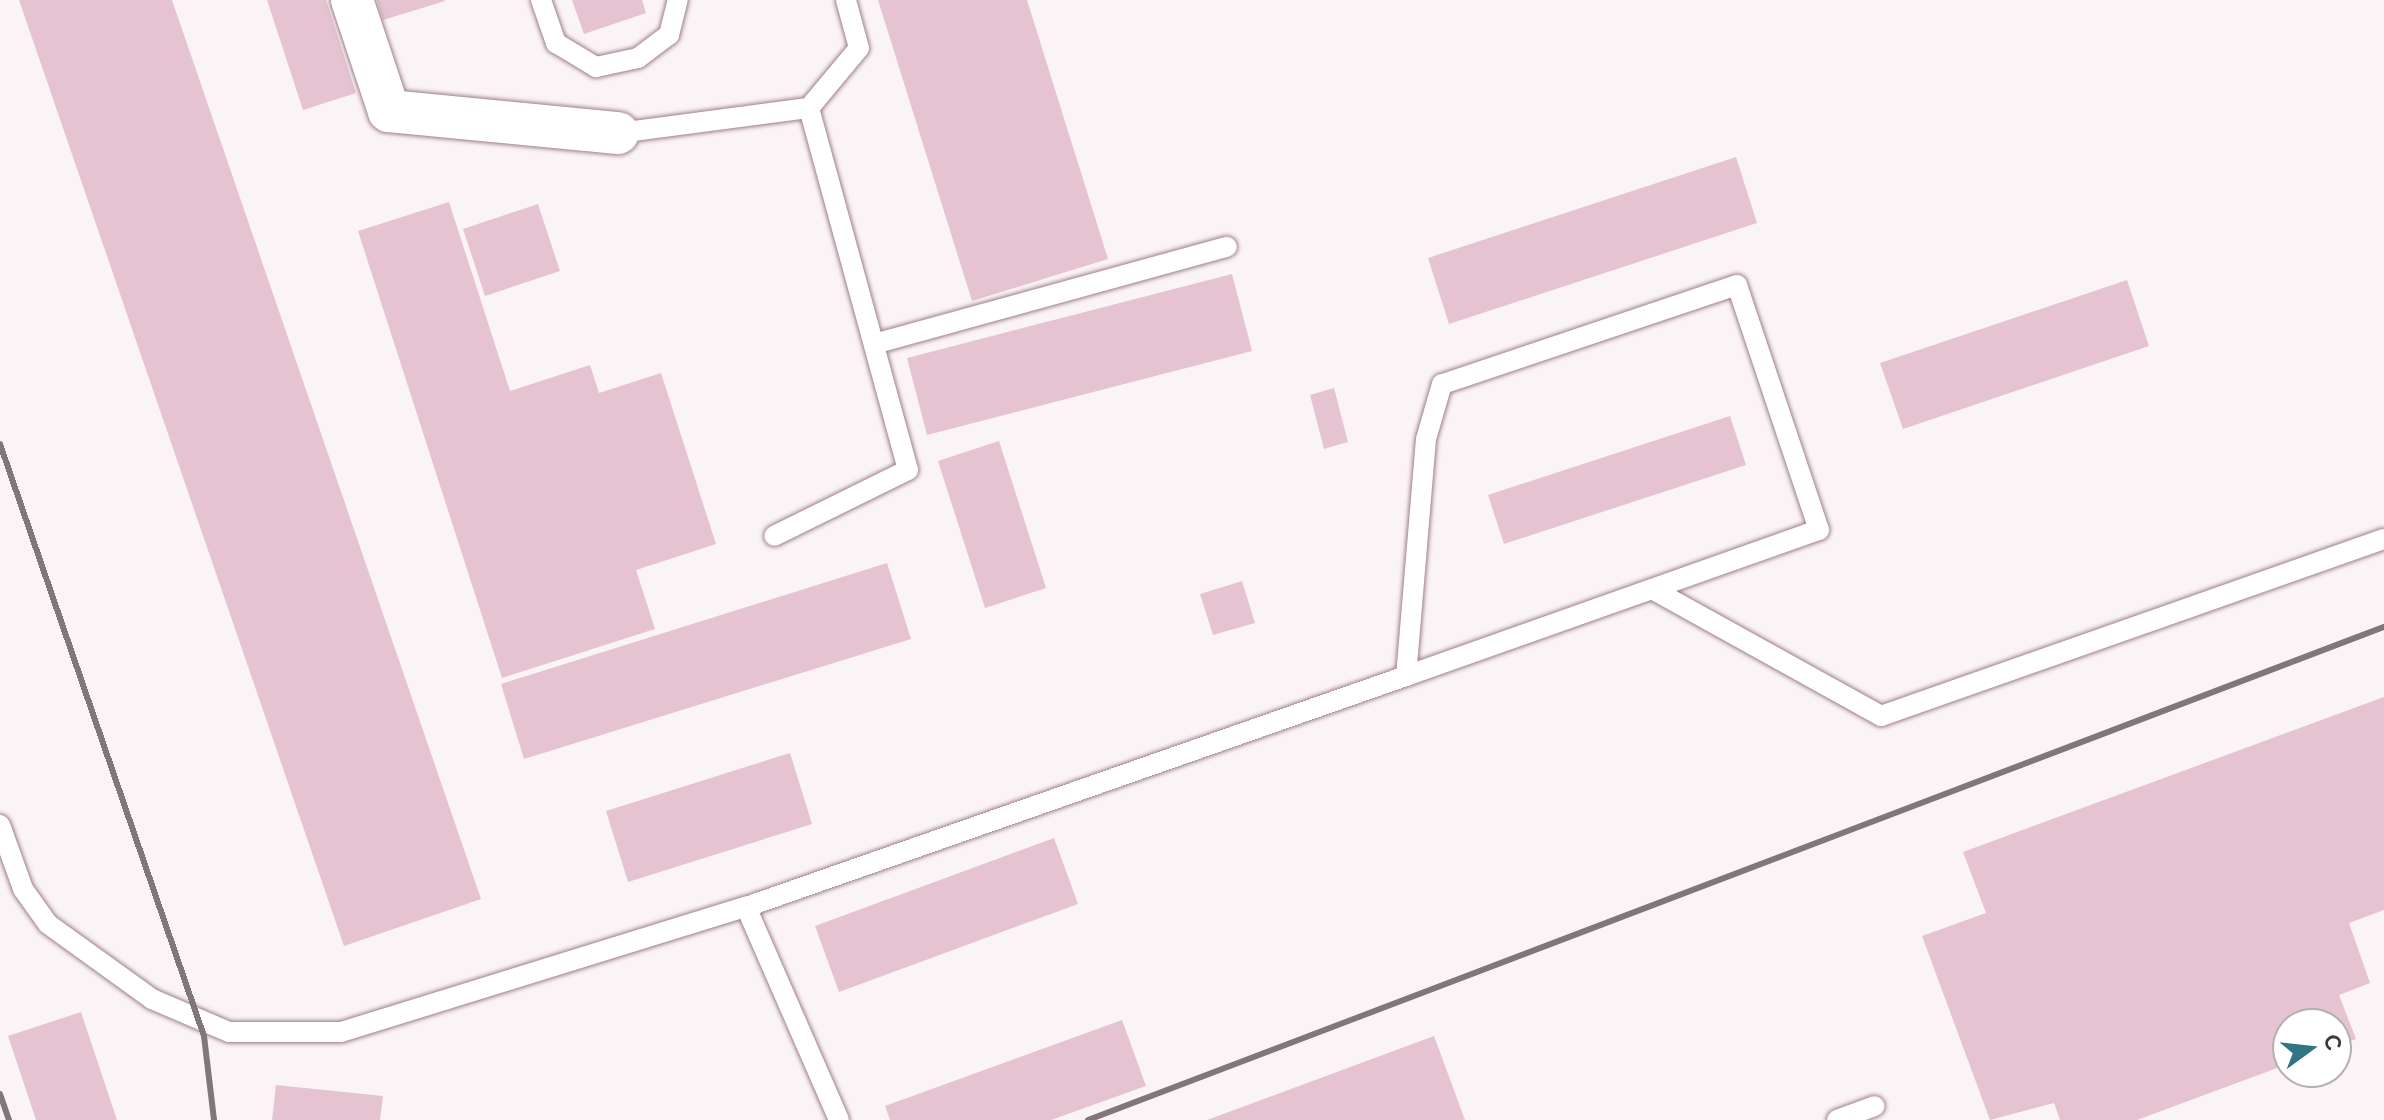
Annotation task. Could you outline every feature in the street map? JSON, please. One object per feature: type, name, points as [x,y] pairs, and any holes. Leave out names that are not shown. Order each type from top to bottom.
[{"type":"street","points":[[352,0],[389,111],[618,133]]},
{"type":"lane","points":[[541,0],[556,43],[596,67],[638,58],[669,35],[678,0]]},
{"type":"lane","points":[[618,133],[809,108],[859,48],[846,0]]},
{"type":"lane","points":[[774,536],[908,470],[809,108]]},
{"type":"lane","points":[[874,344],[1227,247]]},
{"type":"lane","points":[[0,825],[23,889],[48,924],[152,999],[229,1032],[302,1035],[370,1025],[746,907],[1406,676],[1819,530],[1737,285],[1442,384],[1426,439],[1406,676]]},
{"type":"lane","points":[[1652,589],[1881,716],[2384,539]]},
{"type":"lane","points":[[746,907],[839,1120]]},
{"type":"lane","points":[[1837,1120],[1875,1106]]},
{"type":"building","points":[[19,0],[172,0],[481,899],[344,946]]},
{"type":"building","points":[[267,0],[326,0],[356,93],[303,110]]},
{"type":"building","points":[[377,0],[444,0],[445,1],[383,20]]},
{"type":"building","points":[[572,0],[642,0],[646,13],[584,34]]},
{"type":"building","points":[[878,0],[1027,0],[1108,259],[972,301]]},
{"type":"building","points":[[1736,157],[1757,223],[1449,324],[1428,258]]},
{"type":"building","points":[[449,202],[510,391],[590,365],[599,393],[661,373],[716,544],[636,570],[655,629],[502,678],[358,231]]},
{"type":"building","points":[[538,204],[560,271],[485,296],[463,229]]},
{"type":"building","points":[[1232,274],[1252,351],[927,435],[907,358]]},
{"type":"building","points":[[2127,280],[2149,346],[1903,429],[1880,363]]},
{"type":"building","points":[[1334,388],[1348,442],[1324,449],[1310,395]]},
{"type":"building","points":[[1730,416],[1746,465],[1504,544],[1488,495]]},
{"type":"building","points":[[999,441],[1046,588],[985,608],[938,461]]},
{"type":"building","points":[[887,563],[911,639],[524,759],[501,684]]},
{"type":"building","points":[[1242,581],[1255,623],[1213,635],[1200,594]]},
{"type":"building","points":[[2384,697],[2384,910],[2349,923],[2370,983],[2339,995],[2344,1008],[2272,1008],[2272,1070],[2137,1120],[2060,1120],[2054,1103],[1990,1120],[1922,936],[1986,913],[1963,852]]},
{"type":"building","points":[[790,753],[812,824],[628,882],[606,811]]},
{"type":"building","points":[[1054,838],[1078,904],[839,992],[815,926]]},
{"type":"building","points":[[81,1012],[117,1120],[36,1120],[8,1036]]},
{"type":"building","points":[[1122,1020],[1146,1086],[1051,1120],[890,1120],[885,1106]]},
{"type":"building","points":[[1434,1036],[1465,1120],[1207,1120]]},
{"type":"building","points":[[276,1085],[383,1096],[380,1120],[272,1120]]},
{"type":"railway","points":[[0,444],[204,1036],[214,1120]]},
{"type":"railway","points":[[1088,1120],[2384,627]]},
{"type":"railway","points":[[0,1094],[9,1120]]}]
